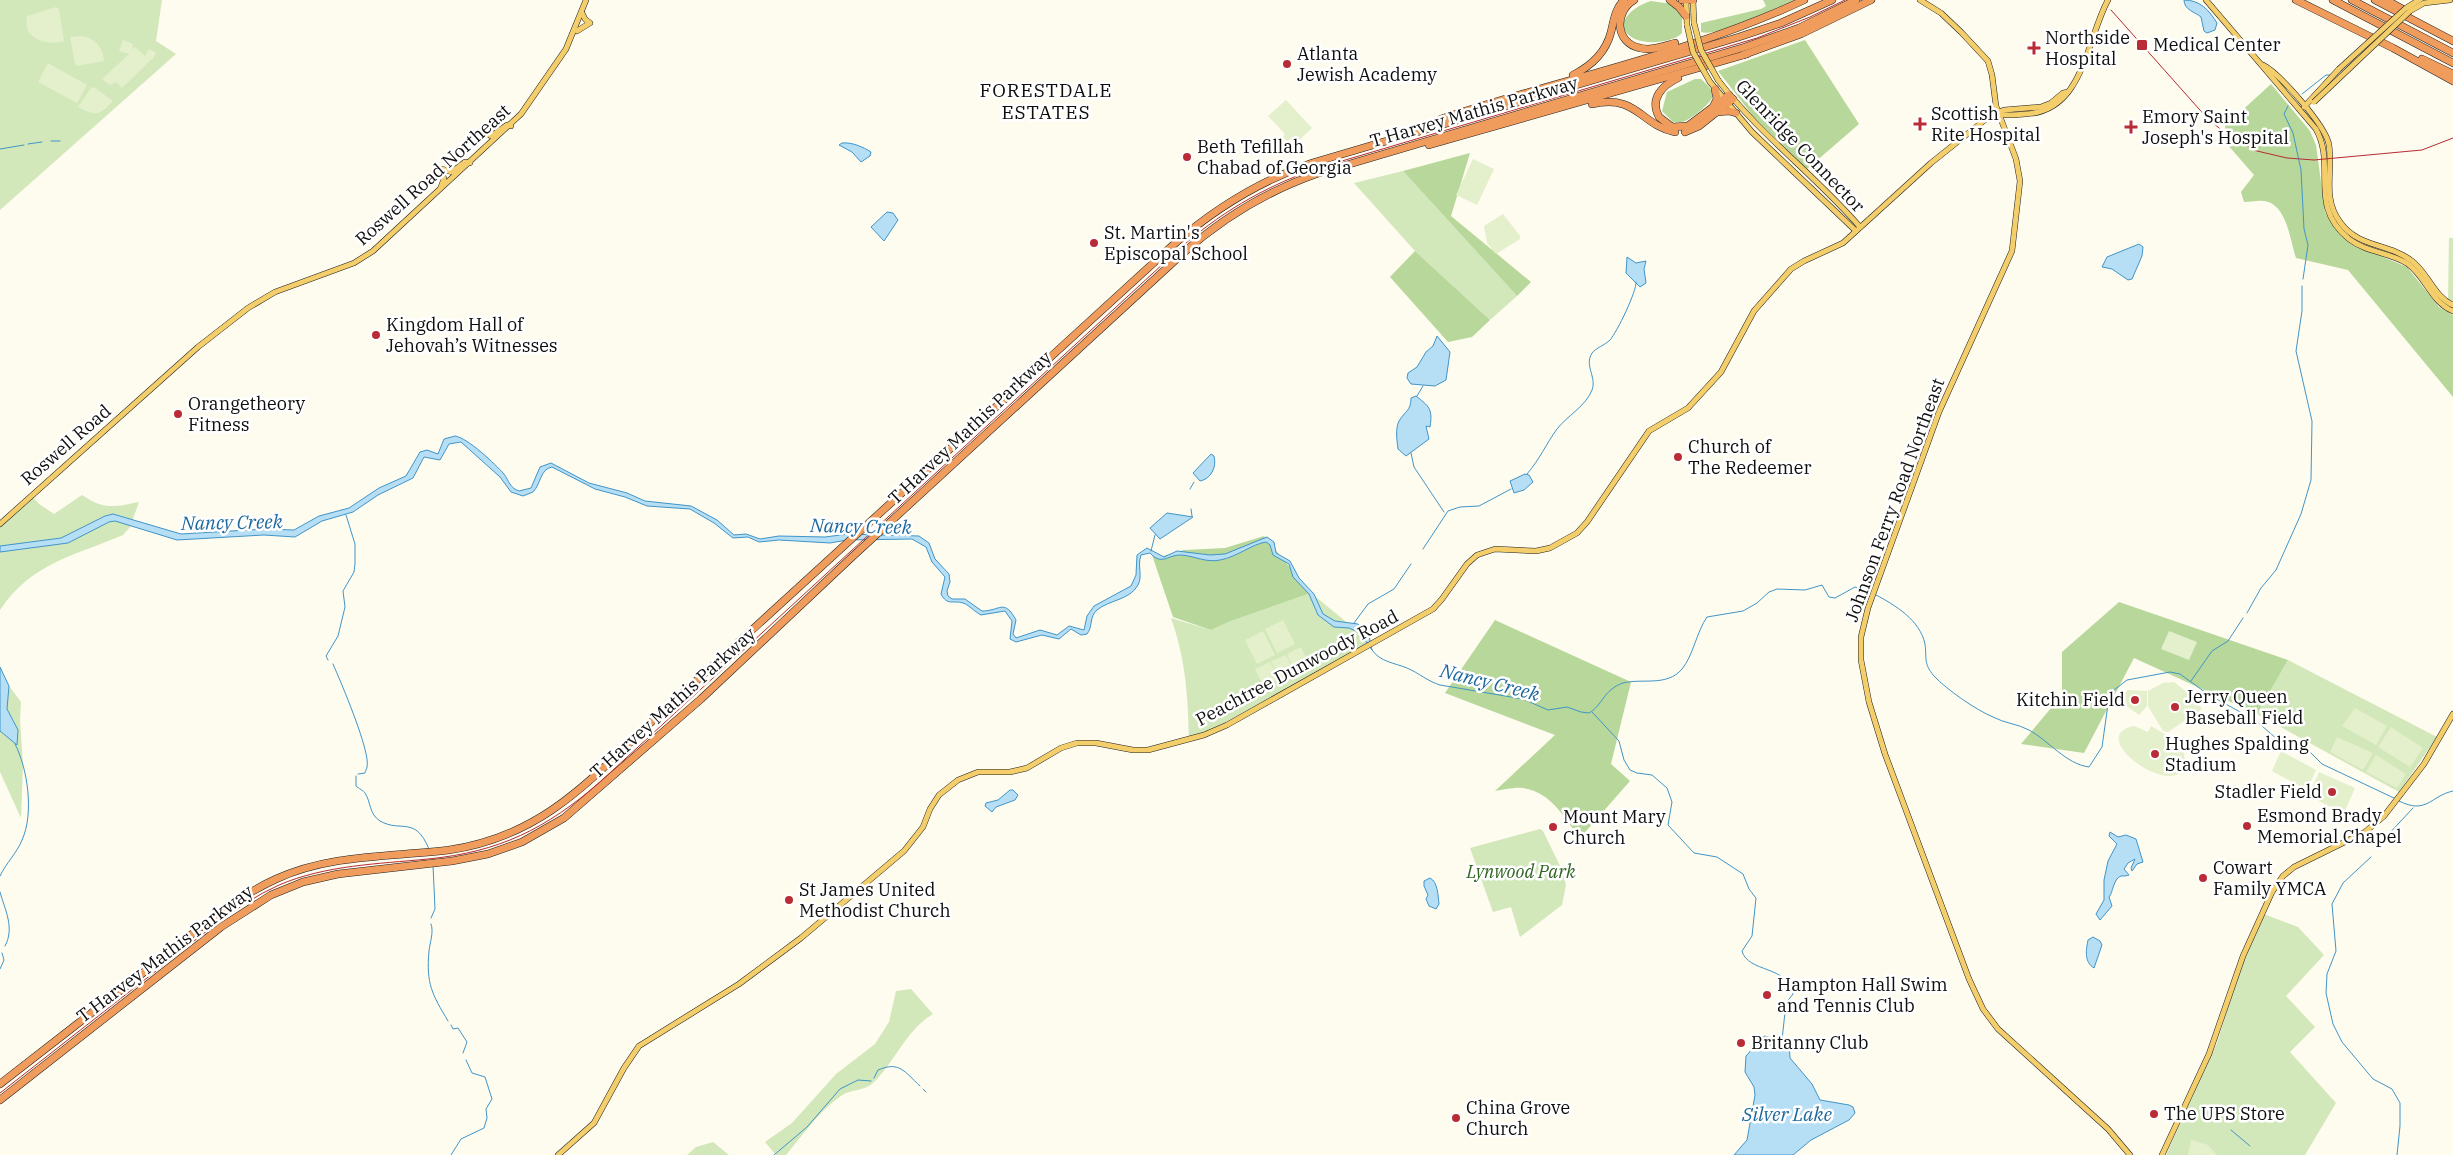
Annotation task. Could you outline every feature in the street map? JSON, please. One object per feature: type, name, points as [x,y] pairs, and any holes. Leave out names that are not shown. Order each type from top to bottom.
[{"type":"highway","points":[[1553,84],[1584,69],[1599,56],[1609,38],[1618,8],[1624,0]]},
{"type":"highway","points":[[1634,0],[1623,10],[1620,27],[1626,40],[1637,48],[1649,49],[1724,32]]},
{"type":"highway","points":[[1670,0],[1680,7],[1686,16]]},
{"type":"highway","points":[[1682,0],[1693,0]]},
{"type":"highway","points":[[1406,134],[1416,128],[1553,84],[1724,32],[1764,18],[1804,0]]},
{"type":"highway","points":[[1741,37],[1752,29],[1820,0]]},
{"type":"highway","name":"T Harvey Mathis Parkway","points":[[0,1084],[208,921],[244,896],[277,878],[299,870],[335,862],[460,848],[517,831],[538,821],[566,801],[1206,218],[1244,193],[1284,173],[1406,134],[1741,37],[1788,20],[1832,0]]},
{"type":"highway","name":"T Harvey Mathis Parkway","points":[[0,1100],[250,906],[282,890],[314,878],[465,859],[522,842],[544,831],[574,811],[701,699],[894,518],[1214,227],[1237,211],[1276,190],[1344,166],[1745,48],[1798,28],[1856,0]]},
{"type":"highway","points":[[1736,113],[1724,110],[1712,112],[1688,126],[1676,128],[1668,126],[1659,117],[1656,101],[1661,90],[1673,81],[1801,34],[1871,0]]},
{"type":"highway","points":[[2296,0],[2355,28],[2453,81]]},
{"type":"highway","points":[[2306,0],[2453,76]]},
{"type":"highway","points":[[2333,0],[2453,63]]},
{"type":"highway","points":[[2352,0],[2453,53]]},
{"type":"highway","points":[[2375,0],[2449,36]]},
{"type":"highway","points":[[2386,0],[2449,36],[2453,42]]},
{"type":"highway","points":[[1344,166],[1471,135],[1747,54]]},
{"type":"highway","points":[[1712,112],[1717,99],[1716,89]]},
{"type":"highway","points":[[1538,116],[1597,103],[1614,102],[1633,107],[1666,130],[1681,133],[1694,128],[1728,99]]},
{"type":"main road","name":"Roswell Road Northeast","points":[[152,388],[198,347],[257,302],[294,284],[354,263],[367,256],[440,191],[511,126],[549,76],[574,34],[586,0]]},
{"type":"main road","name":"Glenridge Connector","points":[[1686,0],[1687,25],[1693,52],[1710,82],[1834,198],[1858,229]]},
{"type":"main road","name":"Glenridge Connector","points":[[1693,0],[1694,23],[1704,58],[1736,113],[1771,152],[1858,229]]},
{"type":"main road","name":"Johnson Ferry Road Northeast","points":[[1920,0],[1940,13],[1985,57],[1992,75],[1998,114],[2016,159],[2020,175],[2012,251],[1939,412],[1875,588],[1861,637],[1862,673],[1885,754],[1979,1001],[2004,1035],[2095,1117],[2130,1155]]},
{"type":"main road","name":"Peachtree Dunwoody Road","points":[[558,1155],[594,1123],[624,1068],[639,1046],[740,984],[802,937],[909,846],[923,827],[930,809],[940,795],[958,780],[978,772],[1010,772],[1027,768],[1061,748],[1077,743],[1096,743],[1140,750],[1204,735],[1227,725],[1433,609],[1467,564],[1477,555],[1501,549],[1536,551],[1550,548],[1577,533],[1587,522],[1649,431],[1688,408],[1721,372],[1747,321],[1780,280],[1804,260],[1843,243],[1979,123],[1998,114],[2027,114],[2044,111],[2061,102],[2088,55],[2100,14],[2108,0]]},
{"type":"main road","points":[[2206,0],[2262,65],[2274,73],[2322,126],[2328,141],[2329,197],[2342,226],[2358,239],[2398,253],[2412,261],[2441,296],[2453,305]]},
{"type":"main road","points":[[2301,112],[2345,63],[2406,8],[2418,0]]},
{"type":"main road","points":[[2297,98],[2312,100],[2410,11],[2424,3],[2450,0]]},
{"type":"main road","points":[[574,34],[581,27],[590,23],[585,19],[582,12]]},
{"type":"main road","points":[[2262,65],[2263,69],[2316,129],[2322,143],[2325,161],[2324,196],[2328,210],[2337,227],[2360,246],[2407,264],[2440,302],[2453,310]]},
{"type":"main road","points":[[485,149],[488,138],[483,131],[491,136],[506,125],[511,126]]},
{"type":"main road","points":[[440,191],[443,182],[442,171],[452,172],[466,162],[470,163]]},
{"type":"main road","name":"Roswell Road","points":[[0,524],[152,388]]},
{"type":"main road","points":[[2162,1155],[2209,1054],[2240,961],[2272,892],[2283,876],[2294,867],[2365,832],[2391,808],[2424,764],[2453,714]]},
{"type":"green space","points":[[0,0],[162,0],[156,41],[176,54],[0,210]]},
{"type":"green space","points":[[1763,0],[1795,0],[1720,31],[1701,32],[1701,23],[1761,9],[1766,6]]},
{"type":"green space","points":[[1651,1],[1672,4],[1682,14],[1682,33],[1666,41],[1644,42],[1626,33],[1624,21],[1627,16],[1638,6]]},
{"type":"green space","points":[[56,7],[59,9],[64,41],[50,42],[37,39],[28,30],[26,24],[27,16]]},
{"type":"green space","points":[[81,36],[94,41],[100,47],[104,61],[77,66],[75,64],[70,37]]},
{"type":"green space","points":[[123,40],[133,44],[132,50],[135,47],[145,56],[149,49],[156,53],[152,60],[149,60],[122,88],[116,82],[110,85],[102,79],[129,54],[119,51]]},
{"type":"green space","points":[[1805,40],[1859,124],[1807,169],[1753,116],[1718,71]]},
{"type":"green space","points":[[48,63],[87,85],[77,103],[38,82]]},
{"type":"green space","points":[[1695,79],[1701,79],[1708,86],[1713,93],[1712,98],[1688,120],[1673,122],[1662,111],[1667,92]]},
{"type":"green space","points":[[2271,84],[2310,131],[2316,145],[2325,212],[2334,227],[2350,243],[2407,267],[2439,307],[2453,315],[2453,397],[2348,270],[2296,258],[2286,224],[2278,209],[2264,201],[2244,202],[2241,192],[2254,175],[2227,144],[2225,126]]},
{"type":"green space","points":[[94,87],[113,101],[101,112],[97,113],[78,107],[91,88]]},
{"type":"green space","points":[[1286,100],[1312,128],[1295,144],[1290,139],[1287,141],[1283,137],[1285,134],[1268,116]]},
{"type":"green space","points":[[1470,153],[1451,216],[1531,282],[1517,296],[1403,171]]},
{"type":"green space","points":[[1473,159],[1494,169],[1477,205],[1456,195]]},
{"type":"green space","points":[[1403,171],[1517,296],[1490,320],[1415,251],[1354,183]]},
{"type":"green space","points":[[1503,214],[1520,236],[1520,239],[1496,254],[1487,243],[1484,226]]},
{"type":"green space","points":[[2449,238],[2453,238],[2453,301],[2448,299]]},
{"type":"green space","points":[[1415,251],[1490,320],[1472,337],[1448,342],[1390,277]]},
{"type":"green space","points":[[82,495],[97,503],[109,506],[139,502],[130,527],[123,535],[40,571],[25,581],[0,610],[0,527],[32,496],[39,504],[54,514]]},
{"type":"green space","points":[[1264,536],[1311,593],[1231,621],[1211,630],[1173,617],[1152,555],[1163,556],[1184,550],[1225,548]]},
{"type":"green space","points":[[1311,593],[1372,643],[1245,716],[1189,741],[1183,664],[1171,618],[1211,630],[1231,621]]},
{"type":"green space","points":[[2119,602],[2288,660],[2257,714],[2134,658],[2084,753],[2021,744],[2062,695],[2062,652]]},
{"type":"green space","points":[[1283,620],[1295,644],[1277,653],[1265,629]]},
{"type":"green space","points":[[1495,620],[1631,682],[1611,764],[1630,781],[1580,838],[1556,807],[1533,790],[1512,788],[1495,791],[1555,735],[1445,693]]},
{"type":"green space","points":[[1263,631],[1275,655],[1257,664],[1245,640]]},
{"type":"green space","points":[[2169,631],[2197,642],[2189,660],[2161,649]]},
{"type":"green space","points":[[1301,647],[1310,666],[1295,673],[1287,654]]},
{"type":"green space","points":[[1286,655],[1294,673],[1280,680],[1271,661]]},
{"type":"green space","points":[[2288,660],[2437,737],[2399,792],[2257,714]]},
{"type":"green space","points":[[1270,662],[1279,680],[1264,687],[1255,669]]},
{"type":"green space","points":[[0,674],[21,702],[20,720],[23,765],[21,818],[0,772]]},
{"type":"green space","name":"Jerry Queen Baseball Field","points":[[2174,682],[2193,697],[2202,709],[2168,732],[2163,731],[2148,706],[2148,691],[2163,683]]},
{"type":"green space","name":"Kitchin Field","points":[[2128,690],[2147,691],[2147,706],[2139,715],[2122,703],[2122,696]]},
{"type":"green space","points":[[2355,708],[2387,726],[2376,745],[2342,726]]},
{"type":"green space","name":"Hughes Spalding Stadium","points":[[2134,726],[2148,732],[2151,726],[2173,739],[2171,742],[2184,750],[2185,764],[2180,773],[2170,776],[2157,774],[2144,768],[2132,759],[2123,749],[2119,739],[2122,731]]},
{"type":"green space","points":[[2391,727],[2423,748],[2410,767],[2378,747]]},
{"type":"green space","points":[[2337,737],[2373,753],[2363,770],[2330,752]]},
{"type":"green space","points":[[2281,751],[2316,770],[2307,790],[2272,771]]},
{"type":"green space","points":[[2376,755],[2406,774],[2397,788],[2366,772]]},
{"type":"green space","name":"Stadler Field","points":[[2319,772],[2355,788],[2344,813],[2308,796]]},
{"type":"green space","name":"Lynwood Park","points":[[1540,829],[1543,831],[1562,870],[1566,885],[1562,905],[1520,937],[1511,907],[1493,912],[1470,848]]},
{"type":"green space","points":[[2264,914],[2298,927],[2324,955],[2286,996],[2315,1027],[2290,1052],[2336,1103],[2305,1155],[2166,1155],[2217,1043],[2241,967]]},
{"type":"green space","points":[[911,989],[933,1014],[915,1029],[870,1086],[841,1096],[818,1116],[786,1155],[776,1155],[765,1142],[792,1123],[836,1074],[875,1044],[889,1022],[896,991]]},
{"type":"green space","points":[[2191,1140],[2208,1145],[2217,1155],[2188,1155]]},
{"type":"green space","points":[[713,1142],[729,1155],[687,1155],[696,1147]]},
{"type":"water","points":[[2184,0],[2195,2],[2207,10],[2217,23],[2215,30],[2207,33],[2204,31],[2201,17],[2186,6]]},
{"type":"water","points":[[850,143],[861,147],[871,152],[870,156],[861,162],[852,152],[839,145]]},
{"type":"water","points":[[887,212],[893,213],[898,220],[884,241],[871,227]]},
{"type":"water","points":[[2139,244],[2143,247],[2142,256],[2132,279],[2128,280],[2112,269],[2102,267],[2107,257]]},
{"type":"water","points":[[1627,257],[1636,263],[1646,261],[1644,269],[1646,283],[1640,287],[1626,273]]},
{"type":"water","points":[[1437,336],[1450,352],[1446,380],[1435,386],[1411,384],[1407,378],[1408,373],[1417,367],[1426,352],[1433,346]]},
{"type":"water","points":[[1416,396],[1429,408],[1431,416],[1430,427],[1426,426],[1429,439],[1406,456],[1398,449],[1397,428],[1399,421],[1409,408],[1411,398]]},
{"type":"water","points":[[455,436],[467,441],[481,452],[504,474],[512,486],[519,491],[531,488],[540,467],[551,463],[589,483],[627,493],[645,501],[691,506],[717,520],[734,535],[746,534],[760,539],[779,536],[825,537],[848,534],[919,536],[929,543],[935,559],[949,574],[948,596],[952,599],[965,599],[982,611],[1005,607],[1016,620],[1013,634],[1016,638],[1040,630],[1057,635],[1069,626],[1084,630],[1087,616],[1094,606],[1131,586],[1136,575],[1137,555],[1147,548],[1164,557],[1177,551],[1210,555],[1225,554],[1267,537],[1274,542],[1276,553],[1290,561],[1299,578],[1314,594],[1323,614],[1335,621],[1358,624],[1369,636],[1372,650],[1360,633],[1349,628],[1334,627],[1318,615],[1309,594],[1293,577],[1289,564],[1273,555],[1270,545],[1266,542],[1215,561],[1181,555],[1158,559],[1150,553],[1141,555],[1138,585],[1130,594],[1097,610],[1087,634],[1081,635],[1071,629],[1059,639],[1042,635],[1016,642],[1010,639],[1012,621],[1005,611],[981,615],[968,605],[950,602],[943,598],[941,594],[945,577],[932,562],[926,547],[912,539],[847,540],[830,543],[779,540],[759,542],[748,537],[733,538],[714,523],[690,509],[647,506],[625,497],[595,489],[552,467],[545,471],[533,492],[523,496],[511,492],[500,477],[461,442],[449,444],[440,460],[424,457],[413,478],[378,495],[353,512],[322,521],[295,537],[264,535],[177,540],[115,521],[109,522],[68,543],[0,552],[0,546],[61,538],[105,516],[113,514],[181,534],[265,529],[294,530],[319,516],[349,508],[379,488],[406,476],[420,452],[427,450],[438,454],[444,439]]},
{"type":"water","points":[[1211,454],[1215,460],[1214,468],[1207,478],[1200,481],[1193,473]]},
{"type":"water","points":[[1525,474],[1529,475],[1533,482],[1524,490],[1514,493],[1510,481]]},
{"type":"water","points":[[1167,513],[1193,517],[1160,539],[1150,528]]},
{"type":"water","points":[[0,667],[9,686],[7,709],[18,730],[17,745],[0,731]]},
{"type":"water","points":[[1010,790],[1013,790],[1018,795],[1015,800],[996,807],[992,812],[985,806],[986,803],[998,800]]},
{"type":"water","points":[[2110,832],[2118,837],[2126,835],[2136,839],[2143,862],[2137,864],[2132,871],[2131,868],[2135,859],[2128,863],[2124,869],[2129,875],[2121,876],[2116,880],[2109,897],[2112,906],[2100,920],[2096,914],[2104,900],[2104,880],[2108,861],[2117,844],[2109,836]]},
{"type":"water","points":[[1430,878],[1435,883],[1437,890],[1439,904],[1436,909],[1429,906],[1426,899],[1428,895],[1424,881]]},
{"type":"water","points":[[2093,937],[2100,941],[2102,945],[2094,968],[2086,956],[2088,940]]},
{"type":"water","name":"Silver Lake","points":[[1764,1036],[1789,1042],[1790,1058],[1812,1084],[1820,1100],[1849,1105],[1853,1107],[1855,1113],[1849,1120],[1811,1140],[1793,1155],[1734,1155],[1747,1140],[1755,1095],[1754,1087],[1745,1072],[1746,1056]]},
{"type":"waterway","points":[[2302,94],[2326,75],[2330,75]]},
{"type":"waterway","points":[[2288,106],[2284,114],[2293,133],[2301,170],[2304,229],[2308,245],[2303,279]]},
{"type":"waterway","points":[[51,141],[60,141]]},
{"type":"waterway","points":[[28,144],[42,142]]},
{"type":"waterway","points":[[0,149],[24,145]]},
{"type":"waterway","points":[[1527,474],[1557,429],[1589,396],[1593,385],[1589,362],[1592,353],[1608,342],[1613,336],[1622,321],[1636,282]]},
{"type":"waterway","points":[[2247,613],[2261,588],[2276,570],[2301,514],[2311,480],[2312,421],[2296,351],[2302,311],[2302,286]]},
{"type":"waterway","points":[[1417,396],[1423,386]]},
{"type":"waterway","points":[[1411,453],[1414,467],[1444,512]]},
{"type":"waterway","points":[[1190,489],[1194,482]]},
{"type":"waterway","points":[[1423,549],[1448,511],[1460,507],[1479,506],[1511,489]]},
{"type":"waterway","points":[[1191,509],[1192,516]]},
{"type":"waterway","points":[[328,660],[326,656],[338,636],[345,607],[343,591],[354,572],[355,564],[355,544],[346,515]]},
{"type":"waterway","points":[[1151,551],[1155,535]]},
{"type":"waterway","points":[[1354,623],[1368,604],[1394,589],[1411,564]]},
{"type":"waterway","name":"Nancy Creek","points":[[1372,650],[1383,660],[1407,668],[1440,685],[1523,699],[1548,710],[1567,707],[1589,713],[1616,686],[1630,682],[1662,680],[1676,675],[1686,664],[1707,617],[1743,611],[1757,603],[1769,592],[1777,589],[1805,590],[1822,585],[1829,597],[1835,598],[1855,587],[1872,593]]},
{"type":"waterway","name":"Nancy Creek","points":[[1876,595],[1906,614],[1918,628],[1925,644],[1928,667],[1934,676],[1946,687],[1986,714],[2029,730],[2073,762],[2089,767],[2102,747],[2108,704],[2114,690],[2127,680],[2170,672],[2180,674],[2209,695],[2255,720],[2277,739],[2303,745],[2322,764],[2396,799]]},
{"type":"waterway","points":[[2191,681],[2212,651],[2228,641],[2243,618]]},
{"type":"waterway","points":[[333,664],[354,716],[367,759],[365,773],[358,774]]},
{"type":"waterway","points":[[1592,712],[1619,741],[1624,760],[1630,770],[1652,775],[1667,788],[1672,802],[1668,825],[1694,853],[1717,857],[1743,874],[1749,889],[1756,898],[1752,936],[1742,951],[1752,963],[1784,978],[1790,985],[1793,994],[1786,1003],[1782,1040]]},
{"type":"waterway","points":[[0,876],[20,845],[28,818],[26,779],[20,754],[15,744]]},
{"type":"waterway","points":[[356,776],[356,786],[365,793],[376,818],[395,826],[413,828],[424,839],[429,849]]},
{"type":"waterway","name":"Nancy Creek","points":[[2399,801],[2408,805],[2422,805],[2453,791]]},
{"type":"waterway","points":[[2386,837],[2413,808]]},
{"type":"waterway","points":[[2371,857],[2343,883],[2332,904],[2336,951],[2327,974],[2326,993],[2333,1024],[2342,1042],[2373,1079],[2392,1089],[2400,1103],[2397,1155]]},
{"type":"waterway","points":[[431,918],[435,909],[433,865]]},
{"type":"waterway","points":[[0,892],[9,926],[8,939],[5,946]]},
{"type":"waterway","points":[[431,924],[432,934],[428,962],[429,981],[434,996],[448,1021]]},
{"type":"waterway","points":[[0,969],[4,960],[2,953]]},
{"type":"waterway","points":[[451,1025],[453,1029],[458,1028],[467,1042],[463,1053]]},
{"type":"waterway","points":[[451,1155],[461,1139],[484,1128],[487,1118],[486,1109],[492,1099],[485,1077],[472,1073],[466,1060]]},
{"type":"waterway","points":[[874,1078],[878,1070],[885,1067],[896,1067],[905,1072],[920,1086]]},
{"type":"waterway","points":[[774,1155],[807,1127],[840,1089],[858,1080],[871,1081]]},
{"type":"waterway","points":[[923,1089],[926,1092]]},
{"type":"waterway","points":[[2231,1130],[2250,1146]]},
{"type":"railway","points":[[0,1093],[218,923],[263,893],[297,878],[334,869],[454,856],[477,851],[520,836],[541,825],[580,799],[1177,251],[1208,225],[1242,203],[1296,176],[1315,169],[1757,38],[1810,17],[1845,0]]},
{"type":"railway","points":[[2111,10],[2207,118],[2231,138],[2257,151],[2287,158],[2314,160],[2422,150],[2453,138]]},
{"type":"place","name":"Medical Center","points":[[2142,45]]},
{"type":"place","name":"Northside Hospital","points":[[2034,48]]},
{"type":"place","name":"Atlanta Jewish Academy","points":[[1287,64]]},
{"type":"place","name":"Scottish Rite Hospital","points":[[1920,124]]},
{"type":"place","name":"Emory Saint Joseph's Hospital","points":[[2131,127]]},
{"type":"place","name":"Beth Tefillah Chabad of Georgia","points":[[1187,157]]},
{"type":"place","name":"St. Martin's Episcopal School","points":[[1094,243]]},
{"type":"place","name":"Kingdom Hall of Jehovah’s Witnesses","points":[[376,335]]},
{"type":"place","name":"Orangetheory Fitness","points":[[178,414]]},
{"type":"place","name":"Church of The Redeemer","points":[[1678,457]]},
{"type":"place","name":"Kitchin Field","points":[[2135,700]]},
{"type":"place","name":"Jerry Queen Baseball Field","points":[[2175,707]]},
{"type":"place","name":"Hughes Spalding Stadium","points":[[2155,754]]},
{"type":"place","name":"Stadler Field","points":[[2332,792]]},
{"type":"place","name":"Esmond Brady Memorial Chapel","points":[[2247,826]]},
{"type":"place","name":"Mount Mary Church","points":[[1553,827]]},
{"type":"place","name":"Cowart Family YMCA","points":[[2203,878]]},
{"type":"place","name":"St James United Methodist Church","points":[[789,900]]},
{"type":"place","name":"Hampton Hall Swim and Tennis Club","points":[[1767,995]]},
{"type":"place","name":"Britanny Club","points":[[1741,1043]]},
{"type":"place","name":"The UPS Store","points":[[2154,1114]]},
{"type":"place","name":"China Grove Church","points":[[1456,1118]]},
{"type":"district","name":"FORESTDALE ESTATES","points":[[1046,101]]}]
